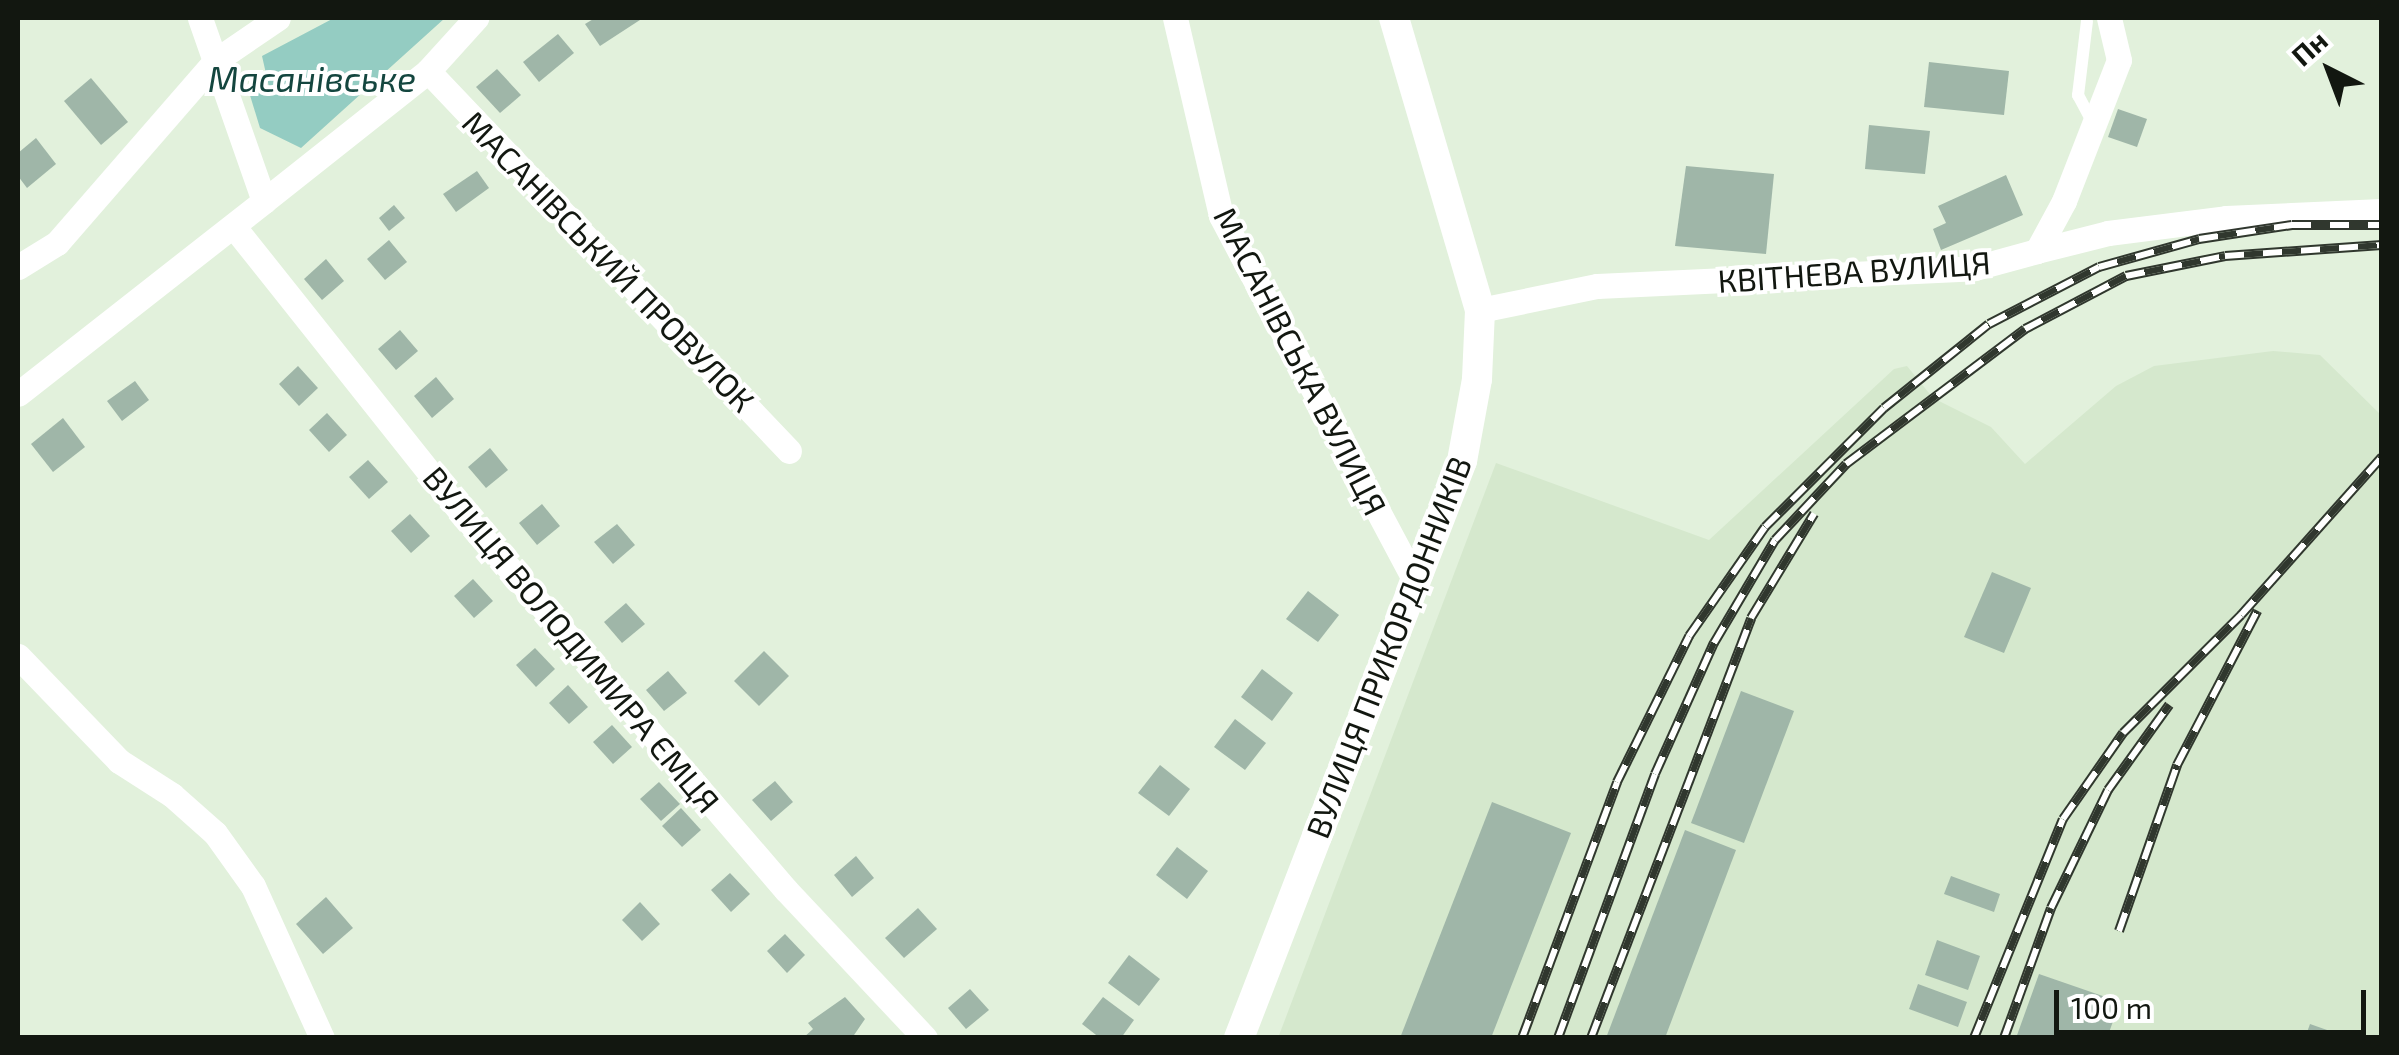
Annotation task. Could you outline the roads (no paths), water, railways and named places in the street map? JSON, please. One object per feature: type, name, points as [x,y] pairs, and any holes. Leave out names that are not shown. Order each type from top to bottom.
[{"type":"street","points":[[200,18],[264,200]]},
{"type":"street","points":[[18,267],[57,243],[214,61],[278,18]]},
{"type":"street","points":[[18,394],[428,71],[476,18]]},
{"type":"street","name":"МАСАНІВСЬКА ВУЛИЦЯ","points":[[1175,18],[1221,216],[1416,582]]},
{"type":"street","name":"ВУЛИЦЯ ПРИКОРДОННИКІВ","points":[[1239,1038],[1462,461],[1480,310],[1394,18]]},
{"type":"street","name":"КВІТНЕВА ВУЛИЦЯ","points":[[1480,310],[1597,286],[1884,266],[1975,268],[2037,251],[2095,127],[2119,60],[2098,19]]},
{"type":"street","name":"МАСАНІВСЬКИЙ ПРОВУЛОК","points":[[428,71],[789,450]]},
{"type":"street","points":[[2037,251],[2108,233],[2226,218],[2382,212]]},
{"type":"street","name":"ВУЛИЦЯ ВОЛОДИМИРА ЄМЦЯ","points":[[234,227],[460,511],[786,890],[925,1038]]},
{"type":"street","points":[[18,656],[119,761],[172,795],[215,833],[253,886],[322,1038]]},
{"type":"lane","points":[[2095,127],[2078,95],[2098,19]]},
{"type":"water","name":"Масанівське","points":[[334,18],[445,18],[301,148],[260,128],[249,92],[269,87],[262,56]]},
{"type":"railway","points":[[1522,1038],[1617,782],[1689,636],[1765,527],[1884,408],[1989,324],[2099,267],[2199,239],[2292,225],[2382,225]]},
{"type":"railway","points":[[1558,1038],[1655,774],[1714,643],[1775,540],[1846,464],[2025,329],[2126,276],[2225,256],[2382,245]]},
{"type":"railway","points":[[1974,1038],[2063,819],[2123,733],[2241,615],[2382,457]]},
{"type":"railway","points":[[1591,1038],[1751,618],[1814,514]]},
{"type":"railway","points":[[2119,931],[2177,765],[2257,611]]},
{"type":"railway","points":[[2004,1038],[2051,908],[2108,790],[2169,705]]}]
